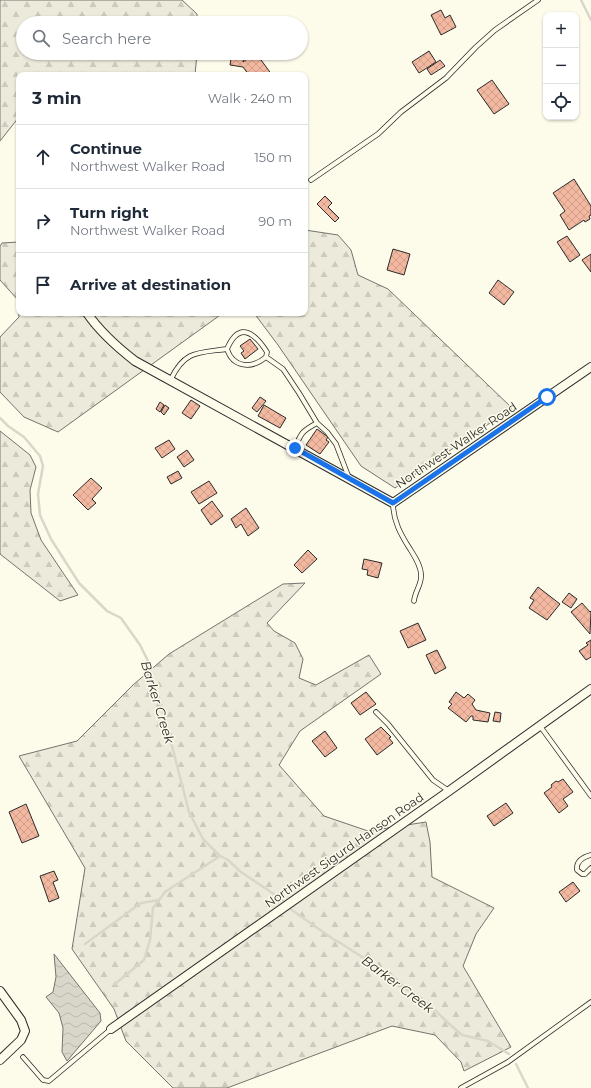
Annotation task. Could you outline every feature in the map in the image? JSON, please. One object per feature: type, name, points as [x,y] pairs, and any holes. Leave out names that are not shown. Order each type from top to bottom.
[{"type":"street","name":"Northwest Walker Road","points":[[89,316],[95,325],[119,349],[135,361],[393,503],[591,367]]},
{"type":"street","name":"Northwest Sigurd Hanson Road","points":[[111,1029],[591,689]]},
{"type":"street","points":[[0,991],[21,1020],[25,1031],[21,1040],[0,1060]]},
{"type":"lane","points":[[311,180],[378,134],[401,112],[446,78],[495,30],[538,0]]},
{"type":"lane","points":[[249,332],[257,338],[267,352],[266,357],[261,362],[246,365],[239,364],[233,360],[227,349],[232,339],[239,333],[249,332]]},
{"type":"lane","points":[[167,378],[182,361],[190,356],[201,352],[227,349]]},
{"type":"lane","points":[[266,357],[283,369],[317,423],[327,432],[336,444],[349,478]]},
{"type":"lane","points":[[295,448],[299,437],[305,429],[317,423]]},
{"type":"lane","points":[[393,503],[393,512],[399,530],[416,559],[421,573],[421,581],[415,593],[414,601]]},
{"type":"lane","points":[[376,712],[388,724],[433,780],[449,791]]},
{"type":"lane","points":[[540,726],[591,796]]},
{"type":"lane","points":[[591,854],[579,862],[577,870],[582,874],[585,874],[591,868]]},
{"type":"lane","points":[[461,1088],[508,1062],[591,1002]]},
{"type":"lane","points":[[23,1058],[43,1080],[49,1081],[111,1029]]},
{"type":"green space","points":[[0,0],[182,0],[197,14],[197,16],[16,16],[16,60],[196,60],[195,72],[16,72],[16,121],[0,141]]},
{"type":"green space","points":[[308,230],[338,235],[351,250],[358,275],[388,289],[512,408],[395,488],[361,466],[278,345],[256,316],[308,316]]},
{"type":"green space","points":[[16,242],[16,298],[0,280],[0,246],[2,243]]},
{"type":"green space","points":[[219,316],[58,432],[24,417],[0,392],[0,337],[19,317]]},
{"type":"green space","points":[[0,431],[30,455],[36,467],[30,490],[31,513],[41,540],[78,595],[60,601],[0,554]]},
{"type":"green space","points":[[305,583],[267,623],[274,631],[295,643],[303,659],[299,678],[316,685],[369,655],[381,674],[300,731],[279,765],[324,816],[368,831],[426,822],[430,842],[432,877],[494,908],[476,934],[463,966],[511,1047],[464,1071],[461,1062],[435,1035],[392,1026],[227,1088],[173,1088],[126,1041],[114,1009],[72,949],[85,868],[19,756],[77,741],[133,685],[169,654],[283,584]]},
{"type":"water","points":[[54,954],[100,1013],[101,1021],[67,1061],[62,1052],[63,1028],[59,1013],[46,997],[53,992],[56,977]]},
{"type":"building","points":[[441,10],[445,18],[450,15],[456,27],[441,35],[431,15]]},
{"type":"building","points":[[429,51],[436,62],[419,73],[412,62]]},
{"type":"building","points":[[231,60],[243,60],[243,62],[246,60],[261,60],[270,72],[247,72],[243,67],[230,65]]},
{"type":"building","points":[[440,60],[445,66],[431,75],[427,69]]},
{"type":"building","points":[[492,80],[509,104],[494,114],[477,90]]},
{"type":"building","points":[[574,179],[591,206],[591,215],[589,216],[590,219],[585,222],[584,220],[569,230],[560,215],[565,211],[553,193]]},
{"type":"building","points":[[325,196],[332,203],[328,207],[339,218],[335,222],[317,204]]},
{"type":"building","points":[[567,236],[580,255],[570,262],[557,242]]},
{"type":"building","points":[[393,249],[410,254],[404,275],[387,270]]},
{"type":"building","points":[[591,254],[591,272],[582,260]]},
{"type":"building","points":[[498,280],[514,292],[504,305],[489,293]]},
{"type":"building","points":[[250,339],[258,349],[245,359],[241,353],[244,351],[240,346]]},
{"type":"building","points":[[260,397],[266,401],[257,412],[252,408]]},
{"type":"building","points":[[191,400],[200,406],[191,419],[182,413]]},
{"type":"building","points":[[160,402],[164,405],[160,412],[156,409]]},
{"type":"building","points":[[165,405],[169,408],[164,415],[161,412]]},
{"type":"building","points":[[264,405],[286,418],[280,428],[258,416]]},
{"type":"building","points":[[317,429],[328,437],[326,440],[329,442],[320,454],[306,445]]},
{"type":"building","points":[[169,440],[175,449],[162,458],[155,448]]},
{"type":"building","points":[[187,450],[194,460],[184,467],[177,457]]},
{"type":"building","points":[[178,471],[182,478],[171,484],[167,477]]},
{"type":"building","points":[[91,478],[102,488],[92,499],[96,503],[88,510],[73,495]]},
{"type":"building","points":[[209,481],[217,493],[199,504],[191,492]]},
{"type":"building","points":[[212,501],[223,516],[211,525],[201,510]]},
{"type":"building","points":[[246,508],[259,528],[248,536],[241,524],[236,528],[231,519]]},
{"type":"building","points":[[308,550],[317,559],[302,573],[294,565]]},
{"type":"building","points":[[364,559],[382,563],[378,578],[367,575],[368,570],[362,569]]},
{"type":"building","points":[[538,587],[560,604],[547,620],[529,608],[534,600],[530,598]]},
{"type":"building","points":[[569,593],[577,599],[571,608],[562,602]]},
{"type":"building","points":[[582,603],[590,612],[591,611],[590,634],[571,612]]},
{"type":"building","points":[[418,623],[426,640],[408,648],[400,631]]},
{"type":"building","points":[[591,640],[591,657],[586,660],[579,651],[588,645],[586,643]]},
{"type":"building","points":[[437,650],[446,668],[435,674],[426,655]]},
{"type":"building","points":[[366,692],[376,704],[360,715],[351,703]]},
{"type":"building","points":[[456,692],[464,698],[468,694],[475,700],[472,704],[476,710],[490,713],[488,722],[473,720],[473,716],[471,716],[466,722],[448,708],[452,704],[449,702]]},
{"type":"building","points":[[495,712],[501,713],[500,722],[493,721]]},
{"type":"building","points":[[381,727],[391,737],[389,738],[393,743],[377,755],[365,739]]},
{"type":"building","points":[[325,731],[337,748],[325,757],[312,741]]},
{"type":"building","points":[[563,779],[573,792],[563,799],[568,806],[559,813],[544,793],[552,787],[551,785],[556,781],[558,782]]},
{"type":"building","points":[[506,803],[513,813],[494,826],[487,816]]},
{"type":"building","points":[[26,804],[39,836],[22,843],[9,812]]},
{"type":"building","points":[[54,871],[58,880],[53,882],[59,898],[49,902],[40,876]]},
{"type":"building","points":[[573,882],[580,891],[566,902],[559,892]]},
{"type":"waterway","points":[[581,0],[591,20]]},
{"type":"waterway","name":"Barker Creek","points":[[0,418],[8,426],[24,437],[40,456],[43,466],[38,494],[40,515],[51,539],[79,583],[107,611],[121,618],[140,645],[148,661],[154,686],[161,703],[189,812],[203,839],[220,856],[228,860],[241,872],[283,900]]},
{"type":"waterway","points":[[115,984],[144,960],[150,940],[153,908],[165,892],[220,856]]},
{"type":"waterway","points":[[85,944],[141,903],[159,900]]},
{"type":"waterway","name":"Barker Creek","points":[[289,908],[333,939],[396,979],[406,989],[413,992],[433,1008],[462,1035],[488,1041],[509,1054]]},
{"type":"waterway","name":"Barker Creek","points":[[516,1064],[528,1088]]},
{"type":"route","points":[[295,448],[393,503],[547,397]]}]
